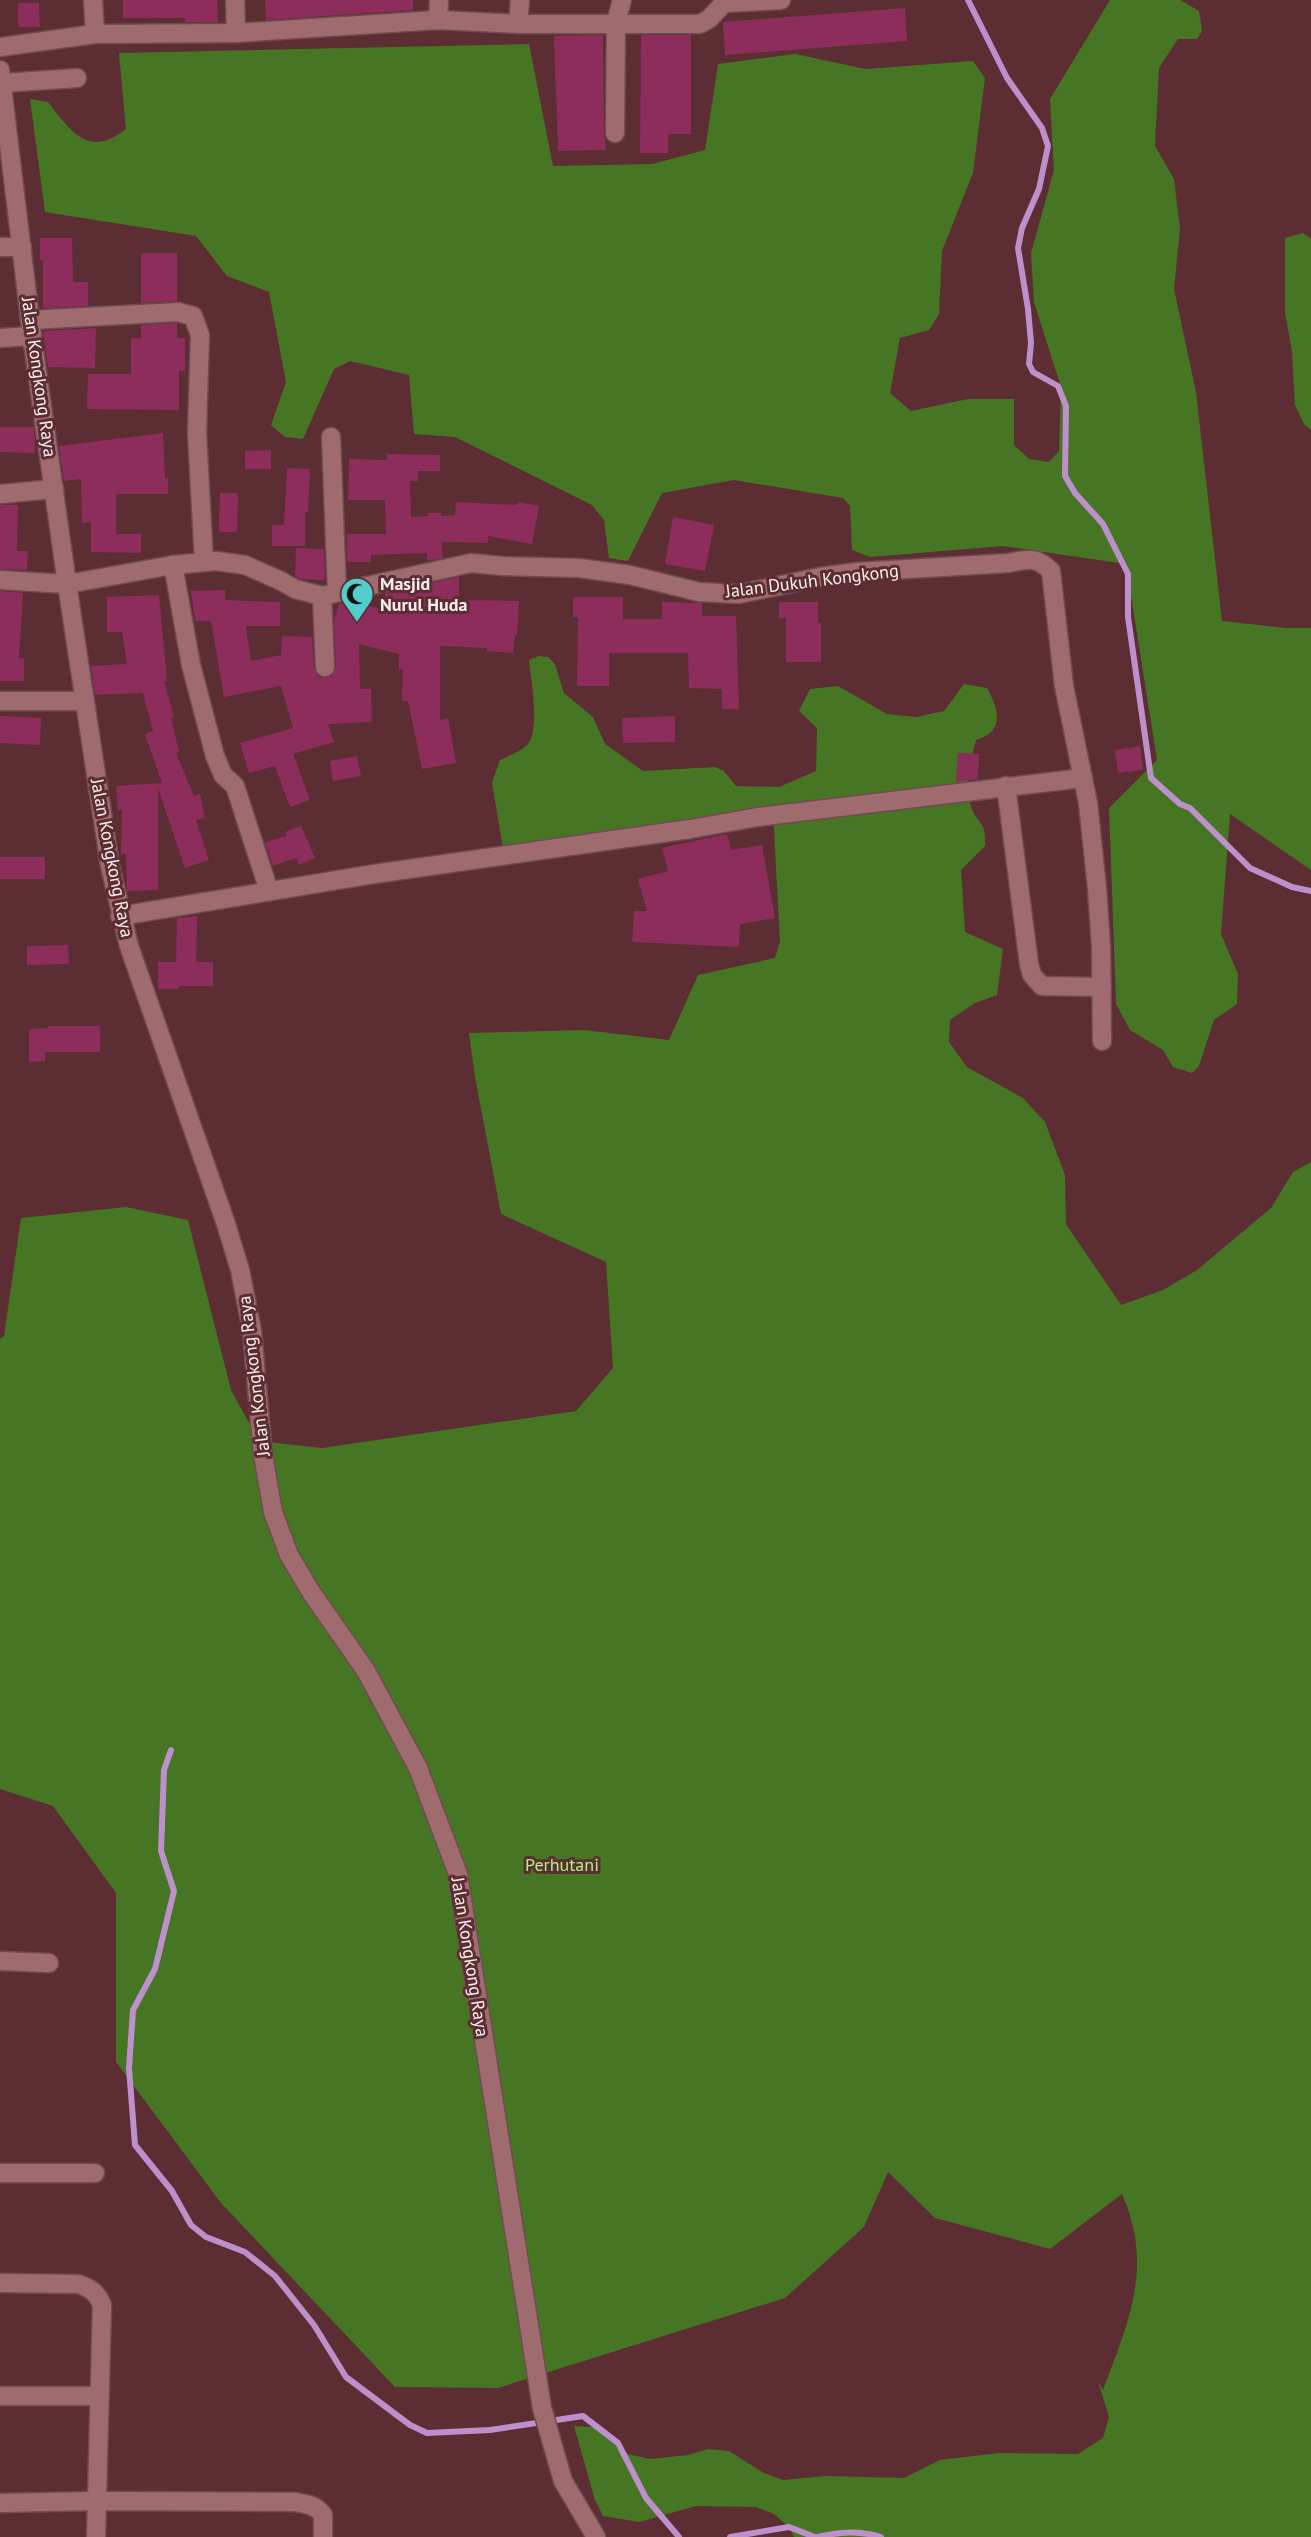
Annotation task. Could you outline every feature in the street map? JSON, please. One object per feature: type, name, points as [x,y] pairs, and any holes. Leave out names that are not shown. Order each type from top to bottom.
[{"type":"street","points":[[93,0],[95,34]]},
{"type":"street","points":[[235,0],[236,33]]},
{"type":"street","points":[[438,0],[438,20]]},
{"type":"street","points":[[518,24],[520,0]]},
{"type":"street","points":[[615,133],[616,22],[622,0]]},
{"type":"street","points":[[0,46],[95,34],[236,33],[438,20],[518,24],[616,22],[700,24],[709,19],[724,3],[781,0]]},
{"type":"street","points":[[2,77],[77,78]]},
{"type":"street","name":"Jalan Kongkong Raya","points":[[2,77],[31,328],[67,584],[110,866],[120,916],[240,1270],[252,1331],[263,1455],[273,1512],[289,1555],[311,1592],[366,1671],[418,1767],[458,1874],[542,2408],[563,2481],[596,2537]]},
{"type":"street","points":[[0,247],[22,247]]},
{"type":"street","points":[[0,338],[31,328],[178,312],[193,316],[200,335],[196,433],[204,562]]},
{"type":"street","points":[[325,668],[329,594],[331,437]]},
{"type":"street","points":[[0,494],[54,489]]},
{"type":"street","name":"Jalan Dukuh Kongkong","points":[[0,580],[67,584],[173,565],[204,562],[245,565],[295,590],[329,594],[471,563],[579,568],[630,576],[699,592],[739,594],[829,576],[1009,563],[1029,559],[1041,561],[1051,571],[1064,686],[1083,778]]},
{"type":"street","points":[[173,565],[191,665],[215,756],[223,775],[234,786],[269,891]]},
{"type":"street","points":[[0,700],[85,701]]},
{"type":"street","points":[[120,916],[269,891],[758,817],[1083,778],[1098,888],[1102,1041]]},
{"type":"street","points":[[1006,786],[1024,935],[1032,975],[1042,986],[1102,987]]},
{"type":"street","points":[[0,1961],[49,1963]]},
{"type":"street","points":[[0,2173],[95,2174]]},
{"type":"street","points":[[0,2283],[78,2284],[89,2287],[97,2294],[102,2305],[96,2537]]},
{"type":"street","points":[[0,2396],[99,2396]]},
{"type":"street","points":[[0,2503],[296,2502],[309,2504],[323,2515],[323,2537]]},
{"type":"green space","points":[[1110,0],[1180,0],[1199,11],[1202,31],[1197,39],[1178,39],[1159,68],[1155,146],[1174,179],[1180,229],[1174,289],[1196,392],[1222,621],[1287,628],[1311,628],[1311,870],[1230,814],[1221,934],[1238,974],[1237,1004],[1214,1020],[1199,1066],[1192,1073],[1173,1067],[1163,1050],[1130,1030],[1116,1004],[1109,808],[1157,760],[1126,564],[1003,546],[870,557],[852,550],[850,506],[843,498],[734,480],[662,493],[628,561],[609,558],[604,520],[592,505],[455,437],[414,434],[409,375],[350,361],[334,369],[303,439],[285,437],[271,425],[286,382],[269,292],[227,276],[196,236],[45,212],[30,99],[48,102],[81,138],[101,142],[113,138],[126,129],[119,53],[529,44],[553,166],[652,164],[705,150],[718,64],[795,54],[866,69],[973,61],[985,78],[973,173],[942,251],[939,314],[929,330],[900,338],[890,393],[911,411],[968,399],[1014,399],[1014,445],[1029,459],[1049,462],[1059,451],[1061,387],[1034,302],[1031,253],[1054,170],[1050,99]]},
{"type":"green space","points":[[1303,233],[1311,239],[1311,430],[1304,424],[1295,405],[1292,351],[1285,313],[1285,238]]},
{"type":"green space","name":"Perhutani","points":[[539,656],[548,657],[555,664],[564,693],[593,717],[605,744],[643,771],[715,767],[724,771],[736,786],[779,787],[816,771],[817,728],[799,711],[810,689],[838,686],[887,714],[916,717],[944,711],[964,684],[987,688],[997,719],[992,731],[976,740],[968,782],[971,807],[985,832],[985,846],[961,870],[965,932],[1003,949],[997,995],[975,1003],[950,1020],[949,1042],[967,1067],[1023,1098],[1045,1122],[1065,1175],[1066,1224],[1121,1305],[1163,1290],[1197,1270],[1271,1208],[1293,1172],[1311,1162],[1311,2537],[794,2537],[789,2527],[774,2514],[756,2507],[696,2506],[639,2522],[603,2516],[595,2500],[574,2426],[594,2427],[628,2454],[650,2459],[688,2455],[708,2449],[729,2451],[762,2472],[783,2480],[826,2476],[904,2478],[940,2460],[999,2453],[1078,2454],[1103,2438],[1109,2417],[1098,2381],[1103,2390],[1129,2316],[1134,2293],[1137,2270],[1136,2246],[1122,2194],[1050,2249],[935,2218],[888,2172],[864,2227],[785,2298],[498,2388],[395,2387],[221,2203],[116,2062],[116,1893],[53,1806],[0,1789],[0,1339],[4,1336],[21,1218],[126,1207],[188,1220],[231,1390],[259,1441],[322,1448],[576,1411],[613,1368],[606,1262],[501,1214],[469,1033],[584,1030],[669,1040],[698,975],[775,958],[780,941],[773,812],[504,854],[492,783],[500,760],[525,747],[532,737],[534,703],[529,660]]},
{"type":"building","points":[[123,0],[217,0],[218,22],[185,22],[185,18],[123,18]]},
{"type":"building","points":[[265,0],[413,0],[413,10],[266,20]]},
{"type":"building","points":[[18,3],[39,3],[40,27],[18,27]]},
{"type":"building","points":[[905,8],[907,41],[725,55],[723,22]]},
{"type":"building","points":[[603,35],[606,150],[558,151],[554,36]]},
{"type":"building","points":[[641,35],[691,35],[691,134],[668,134],[668,153],[640,153]]},
{"type":"building","points":[[40,238],[72,238],[73,282],[88,282],[88,306],[43,308],[43,260],[40,260]]},
{"type":"building","points":[[141,253],[177,253],[177,301],[141,303]]},
{"type":"building","points":[[177,323],[177,338],[185,338],[185,371],[179,371],[179,410],[87,409],[88,374],[131,374],[131,338],[141,338],[141,325]]},
{"type":"building","points":[[96,328],[95,368],[48,367],[43,331]]},
{"type":"building","points":[[0,427],[34,427],[35,453],[0,452]]},
{"type":"building","points":[[163,433],[168,494],[116,494],[116,534],[141,534],[141,553],[91,552],[91,522],[82,523],[81,479],[64,481],[59,446]]},
{"type":"building","points":[[271,450],[271,469],[245,469],[245,451]]},
{"type":"building","points":[[387,454],[440,455],[440,471],[418,471],[418,481],[410,481],[411,517],[428,516],[428,513],[441,513],[441,516],[455,515],[456,502],[517,505],[518,502],[539,506],[532,544],[488,536],[488,543],[442,542],[443,558],[427,561],[427,553],[371,555],[371,562],[347,562],[347,534],[386,534],[385,500],[348,500],[349,459],[387,460]]},
{"type":"building","points":[[287,468],[310,469],[308,512],[305,512],[305,546],[272,546],[272,525],[284,525]]},
{"type":"building","points":[[220,493],[238,493],[237,532],[219,532]]},
{"type":"building","points":[[0,505],[18,505],[17,551],[28,551],[27,570],[0,569]]},
{"type":"building","points":[[673,517],[714,525],[705,571],[665,564]]},
{"type":"building","points":[[296,548],[324,549],[325,580],[300,579],[295,576]]},
{"type":"building","points":[[459,577],[459,600],[519,601],[517,635],[515,635],[513,653],[487,651],[487,648],[440,646],[440,720],[448,718],[456,763],[422,769],[408,701],[402,701],[403,669],[399,669],[399,654],[359,644],[360,689],[371,689],[372,722],[328,724],[334,742],[293,754],[310,800],[290,807],[275,766],[249,773],[240,743],[293,728],[281,686],[224,697],[211,621],[195,621],[191,591],[225,590],[225,600],[280,602],[280,626],[246,626],[251,661],[281,655],[282,636],[312,637],[314,668],[319,677],[325,678],[331,676],[336,667],[334,621],[339,604],[350,601],[385,610],[385,593],[413,587],[426,588],[426,584]]},
{"type":"building","points":[[0,591],[23,593],[19,658],[24,658],[24,681],[0,681]]},
{"type":"building","points":[[159,595],[167,681],[164,681],[174,717],[171,718],[179,752],[176,753],[194,796],[200,794],[205,818],[196,820],[209,860],[185,868],[158,788],[158,890],[127,891],[126,854],[121,854],[122,810],[118,810],[116,786],[162,783],[145,734],[153,731],[143,693],[95,695],[91,666],[127,664],[122,632],[107,632],[107,597]]},
{"type":"building","points":[[573,597],[623,597],[623,619],[662,619],[662,602],[702,603],[702,616],[736,616],[739,709],[722,709],[722,689],[689,688],[688,653],[609,653],[609,686],[577,686],[578,617],[573,617]]},
{"type":"building","points":[[779,602],[818,602],[818,623],[821,623],[821,662],[786,662],[786,618],[779,618]]},
{"type":"building","points":[[0,716],[41,718],[40,745],[0,743]]},
{"type":"building","points":[[675,716],[675,742],[623,743],[622,718]]},
{"type":"building","points":[[1140,746],[1143,770],[1118,773],[1115,750]]},
{"type":"building","points":[[958,753],[979,754],[978,779],[956,782]]},
{"type":"building","points":[[357,756],[361,776],[333,781],[330,761]]},
{"type":"building","points":[[301,826],[315,858],[299,865],[296,858],[273,866],[265,842],[287,836],[285,832]]},
{"type":"building","points":[[727,834],[731,850],[762,845],[775,918],[740,924],[739,947],[632,942],[634,911],[647,911],[638,879],[668,871],[662,848]]},
{"type":"building","points":[[0,857],[45,857],[45,879],[0,879]]},
{"type":"building","points":[[197,916],[196,962],[213,962],[213,986],[179,986],[179,989],[158,989],[158,962],[176,962],[177,918]]},
{"type":"building","points":[[68,945],[69,964],[27,965],[27,946]]},
{"type":"building","points":[[48,1026],[100,1026],[100,1052],[45,1052],[45,1061],[29,1062],[29,1029],[48,1028]]},
{"type":"waterway","points":[[968,0],[1007,78],[1042,128],[1048,146],[1039,189],[1022,228],[1018,248],[1028,309],[1031,343],[1029,364],[1033,372],[1058,386],[1066,406],[1065,476],[1075,493],[1103,524],[1128,574],[1128,617],[1151,778],[1180,804],[1190,808],[1250,868],[1292,887],[1311,891]]},
{"type":"waterway","points":[[171,1750],[164,1770],[161,1851],[174,1891],[155,1969],[133,2010],[129,2068],[135,2145],[172,2191],[191,2225],[206,2237],[245,2252],[275,2276],[314,2325],[346,2377],[410,2425],[427,2433],[490,2430],[583,2416],[618,2443],[646,2498],[679,2537]]},
{"type":"waterway","points":[[730,2537],[789,2527],[815,2537]]},
{"type":"waterway","points":[[817,2537],[849,2532],[881,2537]]},
{"type":"place","name":"Masjid Nurul Huda","points":[[357,623]]}]
